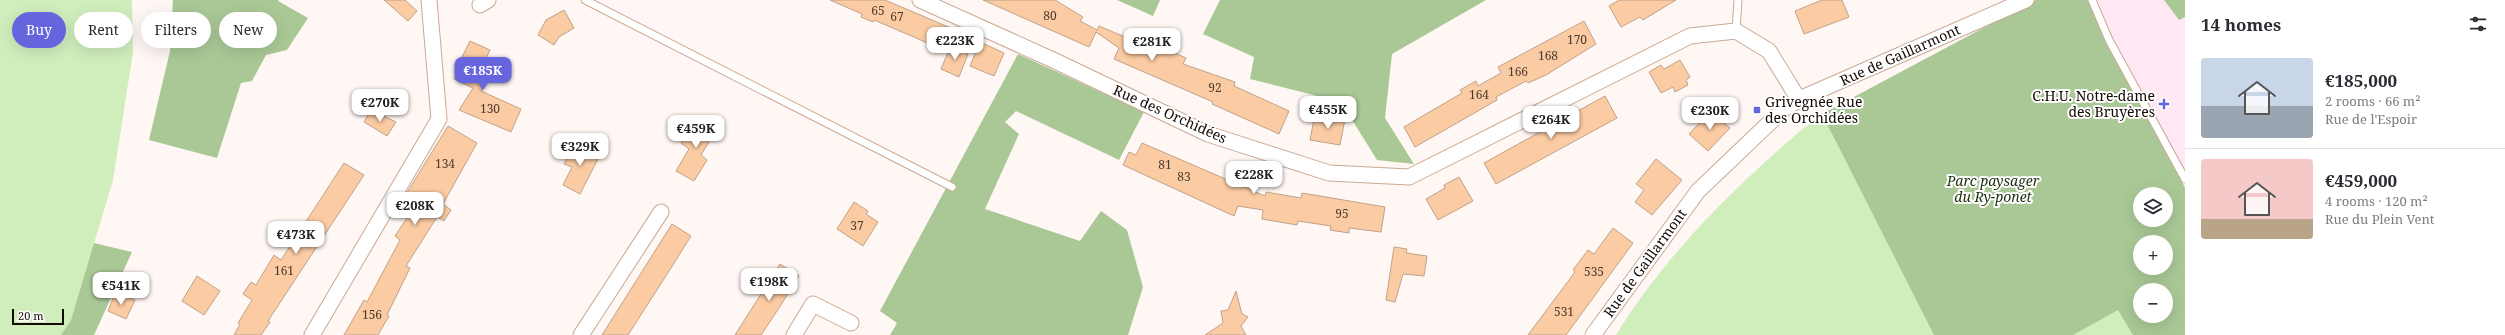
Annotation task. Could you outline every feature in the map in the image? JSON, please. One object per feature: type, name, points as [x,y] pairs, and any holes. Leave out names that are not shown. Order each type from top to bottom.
[{"type":"street","points":[[312,335],[439,119],[429,0]]},
{"type":"street","name":"Rue des Orchidées","points":[[920,0],[1051,59],[1208,134],[1329,173],[1409,177],[1690,36],[1736,31]]},
{"type":"street","name":"Rue de Gaillarmont","points":[[1593,335],[1698,191],[1785,108],[1799,100],[2026,0]]},
{"type":"street","points":[[1736,31],[1769,51],[1799,100]]},
{"type":"street","points":[[582,335],[661,212]]},
{"type":"street","points":[[794,335],[813,304],[851,323]]},
{"type":"lane","points":[[585,0],[952,186]]},
{"type":"lane","points":[[1736,31],[1738,0]]},
{"type":"lane","points":[[2092,0],[2109,40],[2185,179]]},
{"type":"shaded area","name":"C.H.U. Notre-dame des Bruyères","points":[[2093,0],[2164,0],[2179,20],[2185,17],[2185,188]]},
{"type":"green space","points":[[0,0],[132,0],[132,12],[74,12],[74,48],[133,48],[133,52],[113,180],[71,320],[61,335],[0,335]]},
{"type":"green space","points":[[173,0],[279,0],[278,1],[308,18],[287,50],[266,55],[252,81],[241,83],[217,158],[149,140],[170,48],[211,48],[211,12],[172,12]]},
{"type":"green space","points":[[1117,0],[1160,0],[1153,16]]},
{"type":"green space","points":[[1220,0],[1486,0],[1392,54],[1385,118],[1414,164],[1377,160],[1341,102],[1250,79],[1254,57],[1203,34]]},
{"type":"green space","name":"Parc paysager du Ry-ponet","points":[[2036,0],[2185,188],[2185,335],[1616,335],[1648,288],[1684,244],[1743,182],[1799,132],[1822,114]]},
{"type":"green space","name":"Parc paysager du Ry-ponet","points":[[2036,0],[2093,0],[2185,188],[2185,335],[2133,335],[2118,310],[2073,335],[1934,335],[1822,114]]},
{"type":"green space","points":[[2164,0],[2185,0],[2185,17],[2179,20]]},
{"type":"green space","points":[[1018,54],[1144,112],[1119,160],[1016,111],[1005,122],[1019,134],[985,209],[1080,241],[1101,211],[1127,230],[1143,287],[1128,335],[890,335],[897,323],[880,311]]},
{"type":"green space","points":[[94,243],[132,252],[94,335],[61,335],[71,320]]},
{"type":"building","points":[[384,0],[405,0],[417,11],[408,21]]},
{"type":"building","points":[[830,0],[885,0],[953,29],[944,50],[874,20],[873,22],[861,17],[862,14]]},
{"type":"building","points":[[983,0],[1055,0],[1083,17],[1080,21],[1097,30],[1099,26],[1144,45],[1146,40],[1186,58],[1183,64],[1235,82],[1234,86],[1289,111],[1279,134],[1212,104],[1213,102],[1114,59],[1119,48],[1096,32],[1089,47]]},
{"type":"building","points":[[1619,0],[1676,0],[1643,20],[1640,17],[1621,27],[1609,6]]},
{"type":"building","points":[[1822,0],[1842,0],[1849,17],[1804,34],[1795,11]]},
{"type":"building","points":[[564,10],[574,28],[559,37],[554,45],[538,35],[546,20]]},
{"type":"building","points":[[1584,21],[1596,44],[1546,75],[1528,83],[1526,81],[1496,97],[1497,100],[1415,147],[1404,127],[1462,93],[1460,90],[1476,81],[1478,86],[1501,73],[1498,67]]},
{"type":"building","points":[[470,41],[490,50],[481,69],[490,73],[481,91],[521,109],[511,132],[459,110],[473,88],[454,79],[458,70],[456,69]]},
{"type":"building","points":[[980,42],[1004,53],[994,76],[970,66]]},
{"type":"building","points":[[951,45],[968,54],[959,77],[941,69]]},
{"type":"building","points":[[1680,60],[1690,77],[1686,80],[1688,85],[1675,92],[1673,87],[1661,93],[1649,72],[1661,65],[1664,69]]},
{"type":"building","points":[[1605,96],[1617,118],[1496,184],[1484,163]]},
{"type":"building","points":[[371,110],[396,122],[387,136],[364,122]]},
{"type":"building","points":[[1711,111],[1730,128],[1708,151],[1689,134]]},
{"type":"building","points":[[1315,114],[1345,119],[1340,145],[1310,140]]},
{"type":"building","points":[[698,117],[717,129],[701,155],[707,160],[694,181],[676,171],[689,149],[681,143]]},
{"type":"building","points":[[448,126],[477,143],[443,204],[451,210],[444,221],[437,217],[406,266],[410,268],[387,315],[389,316],[378,335],[344,335],[364,300],[367,302],[400,240],[395,236],[411,212],[400,204]]},
{"type":"building","points":[[575,142],[600,155],[580,194],[563,185],[572,167],[564,164]]},
{"type":"building","points":[[1142,143],[1265,196],[1266,192],[1301,198],[1302,193],[1385,207],[1381,232],[1349,228],[1349,233],[1330,230],[1331,226],[1298,221],[1297,225],[1262,219],[1263,210],[1238,206],[1234,216],[1123,165],[1129,152],[1136,155]]},
{"type":"building","points":[[1656,159],[1682,180],[1652,215],[1635,202],[1644,190],[1636,184]]},
{"type":"building","points":[[344,163],[364,175],[268,321],[270,322],[261,335],[234,335],[240,324],[238,323],[252,300],[243,294],[251,282],[256,285],[274,255],[281,260]]},
{"type":"building","points":[[1459,177],[1473,201],[1438,220],[1426,199],[1445,188],[1444,185]]},
{"type":"building","points":[[854,202],[868,211],[866,214],[878,222],[863,246],[837,229]]},
{"type":"building","points":[[672,224],[691,236],[671,268],[628,335],[602,335]]},
{"type":"building","points":[[1613,228],[1633,243],[1566,335],[1528,335],[1575,272],[1573,270],[1588,250],[1594,254]]},
{"type":"building","points":[[1394,247],[1407,249],[1406,253],[1427,256],[1424,276],[1403,274],[1395,302],[1386,300]]},
{"type":"building","points":[[780,264],[799,276],[779,308],[761,335],[735,335]]},
{"type":"building","points":[[197,276],[220,291],[204,315],[182,301]]},
{"type":"building","points":[[1236,291],[1242,314],[1248,317],[1241,326],[1246,335],[1205,335],[1223,323],[1221,311],[1228,310]]},
{"type":"building","points":[[115,293],[135,300],[126,319],[108,311]]},
{"type":"place","name":"C.H.U. Notre-dame des Bruyères","points":[[2164,104]]},
{"type":"place","name":"Grivegnée Rue des Orchidées","points":[[1757,110]]}]
